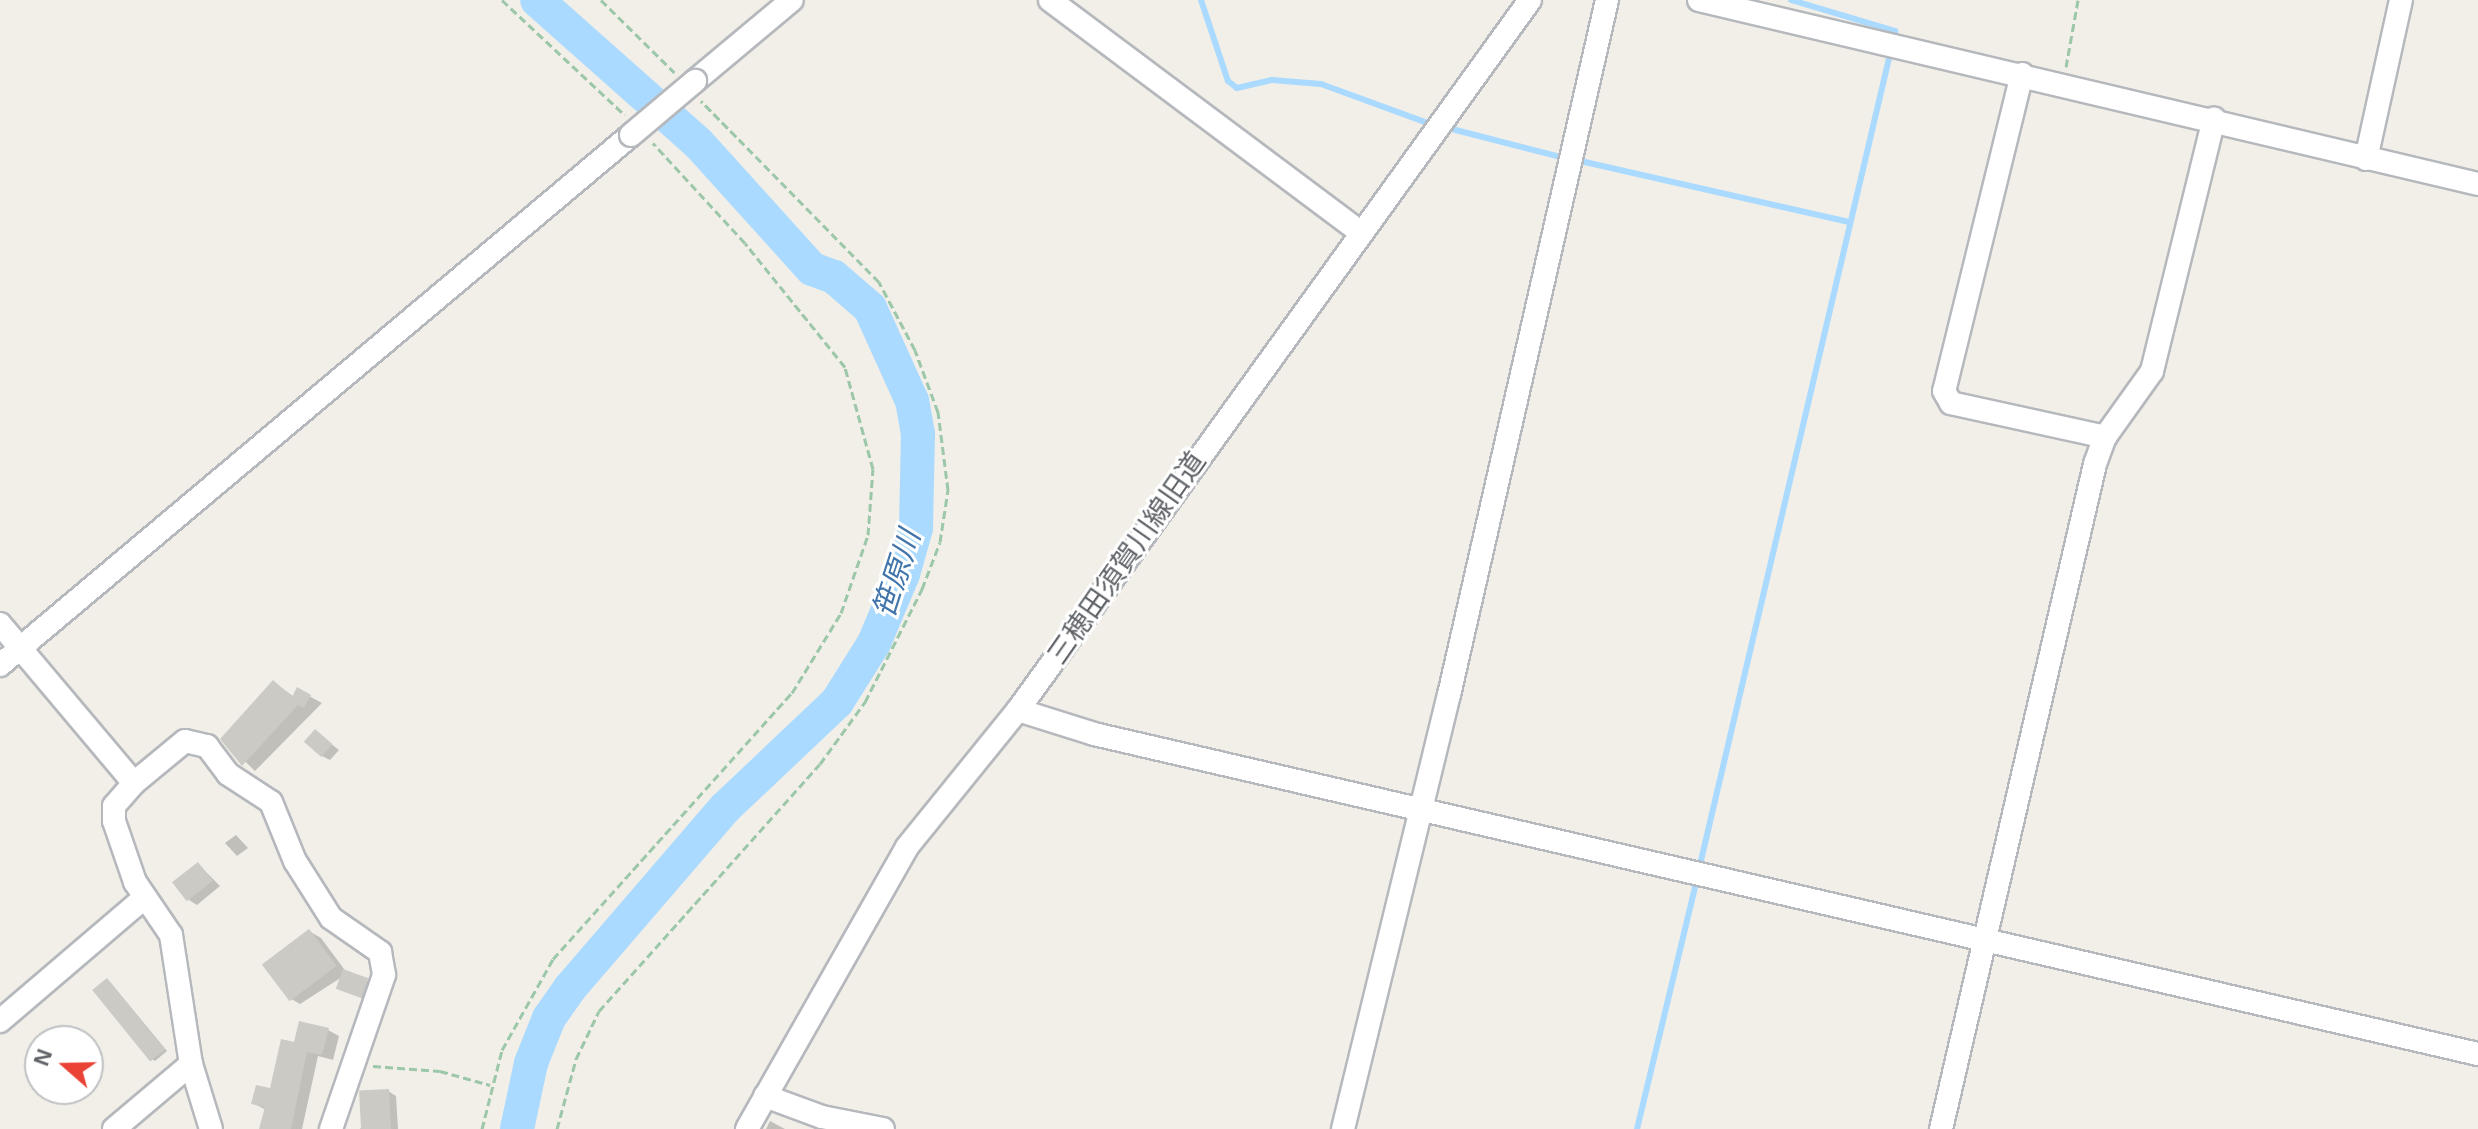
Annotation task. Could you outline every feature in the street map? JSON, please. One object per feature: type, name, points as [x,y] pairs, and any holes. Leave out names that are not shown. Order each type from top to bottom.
[{"type":"street","points":[[0,665],[792,0]]},
{"type":"street","points":[[1050,0],[1361,233]]},
{"type":"street","name":"三穂田須賀川線旧道","points":[[747,1129],[907,847],[1018,710],[1530,0]]},
{"type":"street","points":[[1343,1129],[1607,0]]},
{"type":"street","points":[[1699,0],[2063,83],[2478,184]]},
{"type":"street","points":[[2366,159],[2401,0]]},
{"type":"street","points":[[2022,74],[1944,391],[1951,403],[2105,437]]},
{"type":"street","points":[[1941,1129],[2105,437],[2152,371],[2214,119]]},
{"type":"street","points":[[0,624],[134,783]]},
{"type":"street","points":[[1018,710],[1094,734],[2478,1054]]},
{"type":"street","points":[[211,1129],[191,1064],[171,935],[144,898],[114,821],[114,806],[134,783],[194,740],[207,746],[228,774],[271,802],[316,899],[384,961],[358,1063],[331,1129]]},
{"type":"street","points":[[0,1021],[144,898]]},
{"type":"street","points":[[114,1129],[191,1064]]},
{"type":"street","points":[[765,1096],[822,1123],[883,1129]]},
{"type":"path","points":[[482,1129],[490,1085],[520,1010],[553,959],[792,693],[841,613],[868,535],[873,469],[845,367],[745,243],[635,129],[502,0]]},
{"type":"path","points":[[557,1129],[576,1059],[599,1011],[820,764],[865,702],[926,578],[940,542],[948,490],[938,412],[915,350],[879,282],[692,86],[601,0]]},
{"type":"path","points":[[2063,83],[2078,0]]},
{"type":"path","points":[[358,1063],[440,1071],[490,1085]]},
{"type":"building","points":[[273,680],[292,697],[297,687],[311,695],[304,708],[298,705],[242,766],[220,739]]},
{"type":"building","points":[[315,729],[332,744],[321,757],[304,742]]},
{"type":"building","points":[[198,862],[213,881],[187,901],[172,882]]},
{"type":"building","points":[[309,929],[337,966],[290,1001],[262,965]]},
{"type":"building","points":[[343,969],[368,978],[361,998],[336,989]]},
{"type":"building","points":[[107,978],[165,1049],[150,1061],[92,990]]},
{"type":"building","points":[[299,1021],[329,1028],[322,1055],[307,1052],[291,1129],[259,1129],[265,1107],[251,1104],[256,1085],[270,1088],[281,1039],[294,1042]]},
{"type":"building","points":[[389,1089],[391,1129],[361,1129],[359,1091]]},
{"type":"waterway","name":"笹原川","points":[[517,1129],[531,1063],[549,1018],[570,988],[725,808],[837,702],[874,643],[903,574],[916,528],[918,434],[912,401],[870,308],[834,277],[812,269],[698,143],[537,0]]},
{"type":"waterway","points":[[1201,0],[1228,81],[1237,88],[1272,80],[1321,84],[1433,125]]},
{"type":"waterway","points":[[1791,0],[1895,31],[1893,39]]},
{"type":"waterway","points":[[1699,869],[1891,50]]},
{"type":"waterway","points":[[1444,127],[1565,158]]},
{"type":"waterway","points":[[1576,160],[1849,222]]},
{"type":"waterway","points":[[1637,1129],[1697,880]]}]
